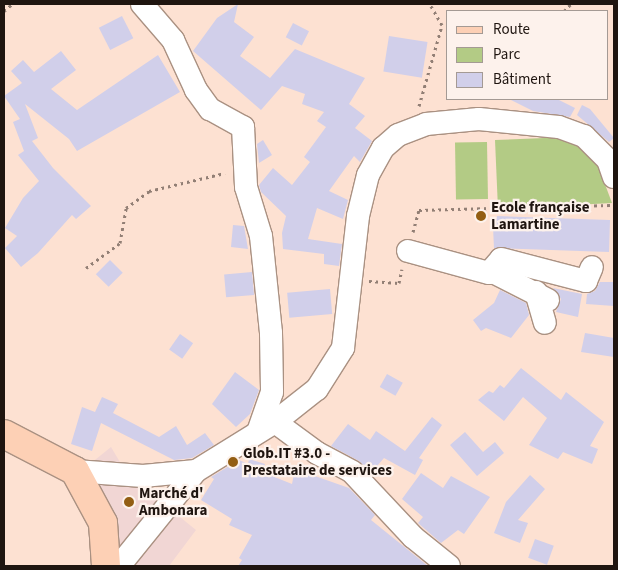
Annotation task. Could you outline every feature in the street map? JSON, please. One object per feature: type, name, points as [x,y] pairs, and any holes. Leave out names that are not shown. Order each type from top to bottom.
[{"type":"main road","points":[[4,434],[75,471],[103,523],[106,566]]},
{"type":"street","points":[[142,4],[173,40],[196,90],[210,109],[243,127],[246,187],[261,236],[270,333],[272,392],[266,427]]},
{"type":"street","points":[[119,566],[196,470],[266,427],[317,389],[344,348],[358,216],[368,176],[383,148],[398,135],[418,127],[479,120],[559,127],[584,136],[608,160],[614,177]]},
{"type":"street","points":[[408,251],[489,273],[501,259],[508,259],[586,281],[592,267]]},
{"type":"street","points":[[492,271],[542,296],[545,323]]},
{"type":"street","points":[[266,427],[352,472],[413,537],[450,566]]},
{"type":"street","points":[[75,471],[143,476],[196,470]]},
{"type":"path","points":[[4,11],[12,4]]},
{"type":"path","points":[[418,127],[418,109],[442,24],[430,4]]},
{"type":"path","points":[[86,268],[120,243],[126,208],[149,192],[245,169]]},
{"type":"path","points":[[352,280],[399,283],[419,210],[611,205]]},
{"type":"shaded area","name":"Marché d' Ambonara","points":[[111,447],[127,474],[196,530],[169,566],[115,566],[85,468]]},
{"type":"green space","points":[[569,137],[594,155],[612,203],[498,209],[495,140]]},
{"type":"green space","points":[[487,142],[488,199],[456,200],[455,143]]},
{"type":"building","points":[[238,4],[234,22],[254,37],[240,56],[270,78],[295,49],[365,78],[349,104],[365,116],[355,128],[372,141],[360,162],[354,156],[329,191],[348,200],[343,219],[317,208],[308,239],[342,244],[339,266],[324,264],[324,254],[283,249],[282,233],[286,216],[261,192],[259,185],[273,168],[292,185],[310,162],[304,157],[326,127],[317,121],[324,112],[302,104],[305,94],[282,86],[261,110],[193,51],[217,18]]},
{"type":"building","points":[[122,16],[133,38],[110,50],[99,28]]},
{"type":"building","points":[[293,23],[309,31],[302,45],[286,37]]},
{"type":"building","points":[[389,36],[428,42],[422,78],[383,72]]},
{"type":"building","points":[[61,51],[76,70],[51,89],[77,110],[158,55],[180,92],[77,151],[69,139],[25,104],[38,138],[32,141],[53,168],[91,206],[76,219],[72,215],[38,253],[21,267],[5,248],[17,236],[5,228],[23,198],[39,181],[18,155],[24,151],[13,122],[20,119],[4,96],[22,83],[11,71],[23,60],[34,72]]},
{"type":"building","points":[[511,100],[559,100],[575,108],[570,117],[533,111]]},
{"type":"building","points":[[582,105],[590,109],[614,138],[609,142],[577,115]]},
{"type":"building","points":[[263,140],[272,155],[259,163],[257,144]]},
{"type":"building","points":[[497,216],[610,220],[609,252],[494,248],[493,227]]},
{"type":"building","points":[[233,225],[244,226],[248,249],[231,247]]},
{"type":"building","points":[[110,260],[123,273],[109,287],[96,274]]},
{"type":"building","points":[[252,272],[254,295],[226,297],[224,274]]},
{"type":"building","points":[[600,282],[614,282],[614,306],[586,304],[587,294],[595,291]]},
{"type":"building","points":[[553,288],[582,294],[578,317],[556,312],[561,299]]},
{"type":"building","points":[[330,289],[332,314],[289,318],[287,293]]},
{"type":"building","points":[[500,290],[526,303],[529,315],[511,338],[486,328],[481,331],[473,320],[494,303]]},
{"type":"building","points":[[585,333],[614,338],[614,357],[581,352]]},
{"type":"building","points":[[180,334],[193,343],[182,359],[169,350]]},
{"type":"building","points":[[521,368],[561,400],[566,392],[604,422],[590,446],[598,449],[592,464],[563,452],[558,459],[529,445],[547,418],[523,397],[504,421],[478,400],[489,391],[493,393],[500,385],[504,388]]},
{"type":"building","points":[[235,372],[259,390],[250,414],[236,427],[212,404]]},
{"type":"building","points":[[387,374],[403,383],[395,396],[380,387]]},
{"type":"building","points":[[102,397],[118,404],[113,413],[159,437],[176,426],[187,445],[205,433],[214,445],[192,458],[174,460],[101,423],[92,451],[71,444],[82,407],[95,412]]},
{"type":"building","points":[[432,417],[442,425],[419,458],[423,460],[415,475],[384,458],[371,473],[359,461],[331,446],[348,424],[370,440],[376,431],[405,451]]},
{"type":"building","points":[[465,432],[483,452],[495,442],[504,453],[477,476],[450,445]]},
{"type":"building","points":[[249,459],[265,464],[262,472],[292,484],[295,469],[349,488],[375,515],[371,520],[428,566],[238,566],[242,560],[239,558],[252,535],[229,525],[232,519],[201,500],[214,479],[211,477],[239,460],[248,464]]},
{"type":"building","points":[[421,473],[443,488],[451,476],[490,497],[464,534],[458,530],[441,543],[418,523],[423,517],[402,499]]},
{"type":"building","points":[[530,475],[545,489],[518,520],[528,523],[520,543],[494,533],[506,502]]},
{"type":"building","points":[[535,539],[554,546],[547,565],[528,558]]},
{"type":"place","name":"Ecole française Lamartine","points":[[481,216]]},
{"type":"place","name":"Glob.IT #3.0 - Prestataire de services","points":[[233,462]]},
{"type":"place","name":"Marché d' Ambonara","points":[[129,502]]}]
